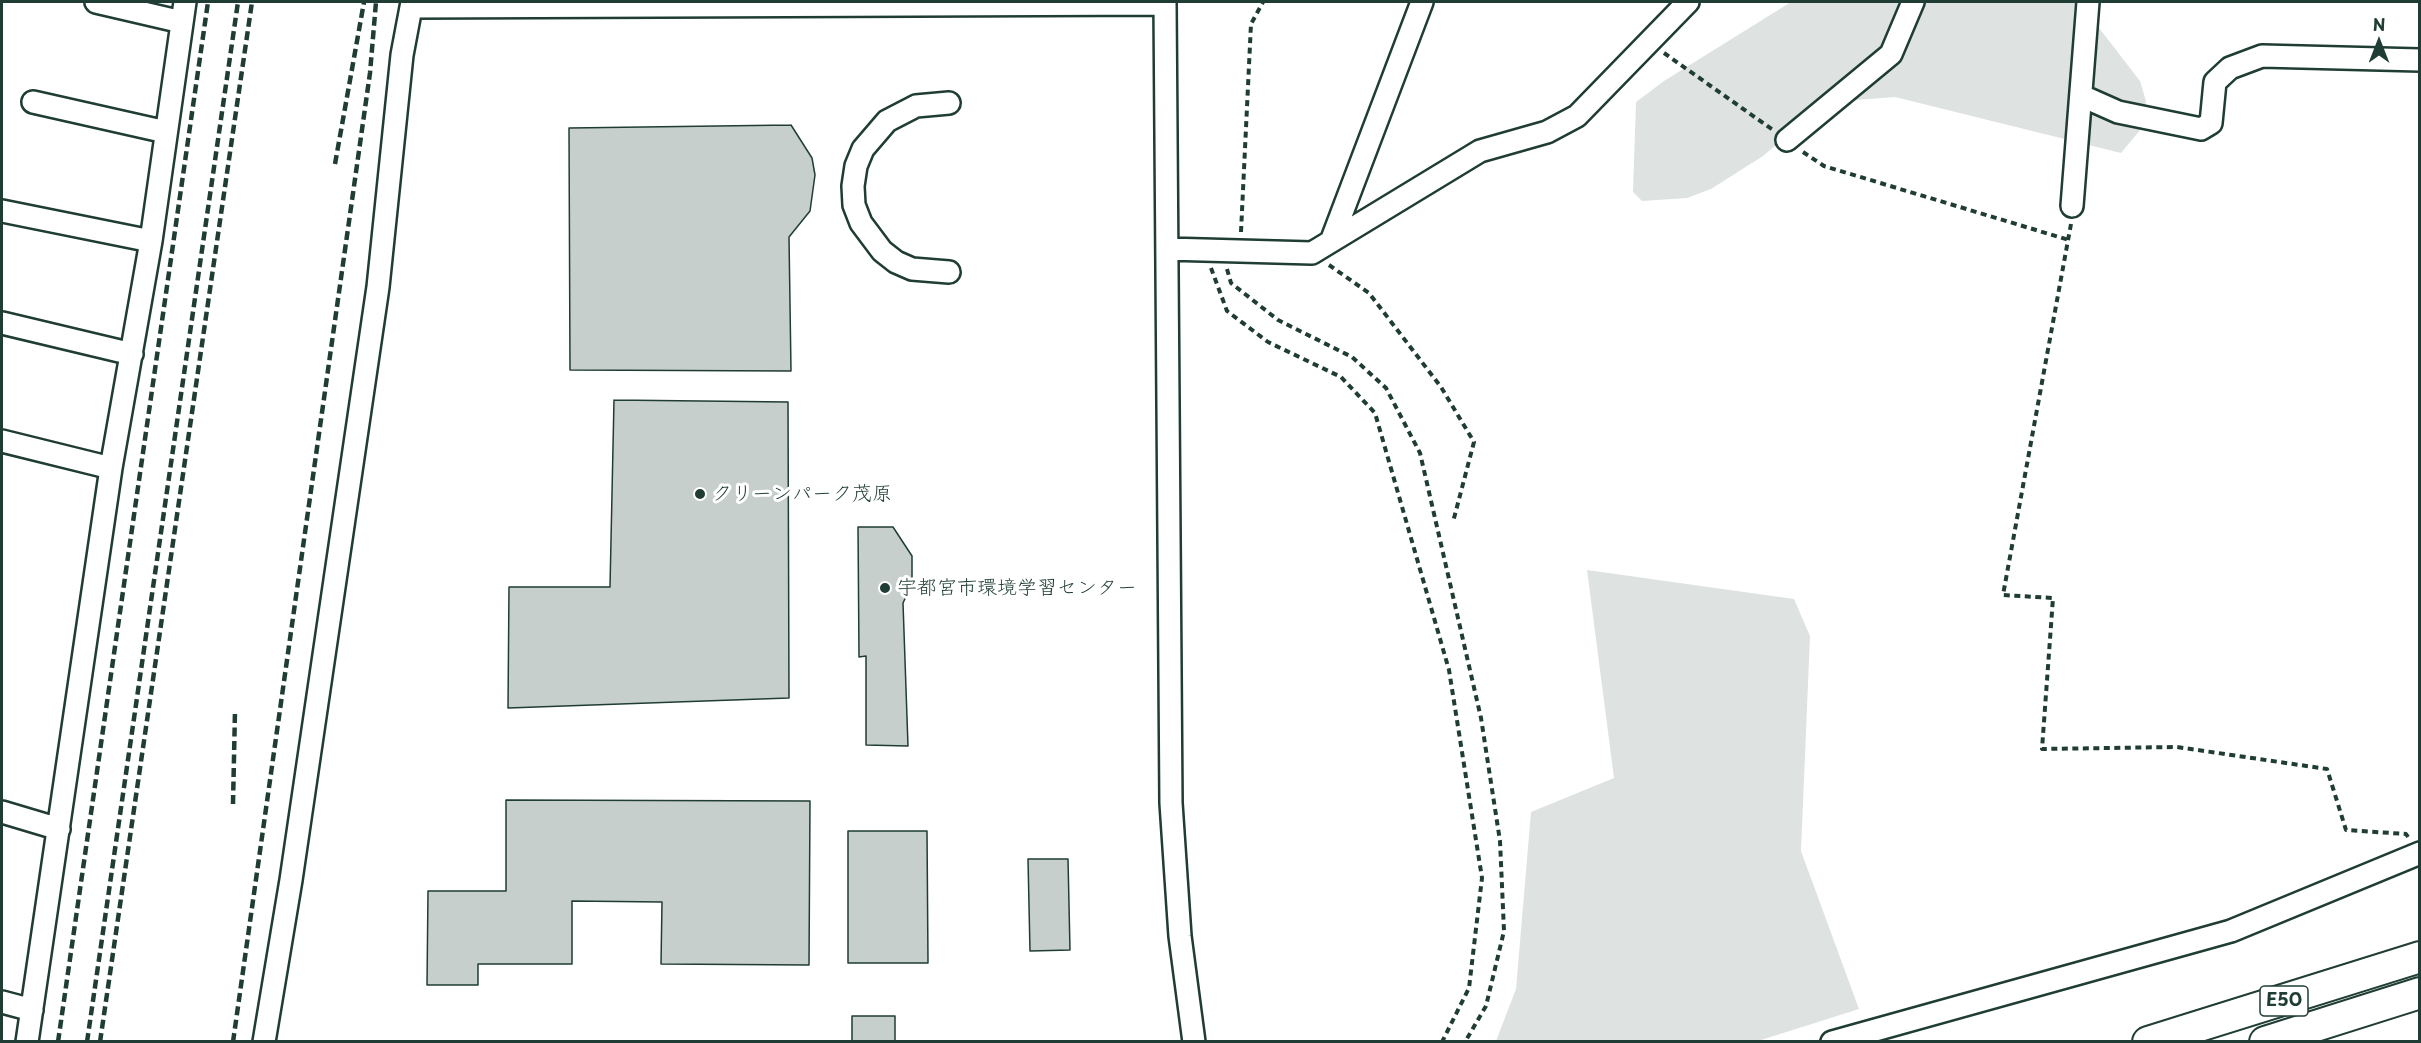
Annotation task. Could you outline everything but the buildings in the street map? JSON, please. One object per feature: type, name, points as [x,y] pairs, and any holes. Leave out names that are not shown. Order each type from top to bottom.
[{"type":"highway","name":"E50","points":[[2148,1041],[2420,957]]},
{"type":"highway","name":"E50","points":[[2265,1041],[2420,993]]},
{"type":"street","points":[[27,1041],[111,468],[151,241],[184,11],[96,2]]},
{"type":"street","points":[[1332,239],[1422,2]]},
{"type":"street","points":[[1167,249],[1312,252],[1480,151],[1546,132],[1577,116],[1688,2]]},
{"type":"street","points":[[1787,140],[1891,54],[1913,2]]},
{"type":"street","points":[[2072,207],[2088,2]]},
{"type":"street","points":[[264,1041],[291,880],[378,286],[402,55],[412,4],[1166,3],[1171,803],[1180,936],[1194,1041]]},
{"type":"street","points":[[2082,96],[2118,112],[2201,129],[2211,123],[2215,82],[2230,68],[2262,56],[2420,60]]},
{"type":"street","points":[[33,102],[166,132]]},
{"type":"street","points":[[949,103],[916,106],[888,121],[862,149],[856,166],[853,186],[854,205],[861,223],[870,239],[882,251],[912,269],[949,272]]},
{"type":"street","points":[[2,211],[151,241]]},
{"type":"street","points":[[2,323],[132,354]]},
{"type":"street","points":[[2,441],[111,468]]},
{"type":"street","points":[[2,813],[59,829]]},
{"type":"street","points":[[1832,1041],[2232,931],[2416,848]]},
{"type":"street","points":[[2,1002],[32,1010]]},
{"type":"path","points":[[1263,2],[1251,24],[1222,251],[1227,311],[1268,342],[1341,377],[1375,413],[1449,670],[1482,878],[1469,988],[1442,1041]]},
{"type":"path","points":[[1648,41],[1824,166],[2069,240],[2019,494],[2003,595],[2053,598],[2042,749],[2177,747],[2327,769],[2346,830],[2406,834],[2416,848]]},
{"type":"path","points":[[1222,251],[1231,283],[1278,320],[1352,357],[1386,388],[1420,453],[1481,718],[1500,841],[1504,931],[1486,1006],[1465,1041]]},
{"type":"path","points":[[1312,252],[1369,292],[1441,387],[1474,442],[1453,522]]},
{"type":"shaded area","points":[[1791,2],[2079,2],[2140,81],[2146,101],[2141,129],[2121,153],[1895,97],[1856,100],[1805,120],[1763,156],[1711,189],[1687,198],[1642,201],[1633,192],[1636,102],[1664,81]]},
{"type":"shaded area","points":[[1587,570],[1794,599],[1810,636],[1801,851],[1859,1009],[1758,1041],[1496,1041],[1516,989],[1531,812],[1614,778]]},
{"type":"railway","points":[[58,1042],[208,2]]},
{"type":"railway","points":[[87,1042],[238,2]]},
{"type":"railway","points":[[100,1042],[252,2]]},
{"type":"railway","points":[[335,164],[364,2]]},
{"type":"railway","points":[[233,1042],[370,73],[376,2]]},
{"type":"railway","points":[[233,804],[235,711]]},
{"type":"place","name":"クリーンパーク茂原","points":[[700,494]]},
{"type":"place","name":"宇都宮市環境学習センター","points":[[885,588]]}]
